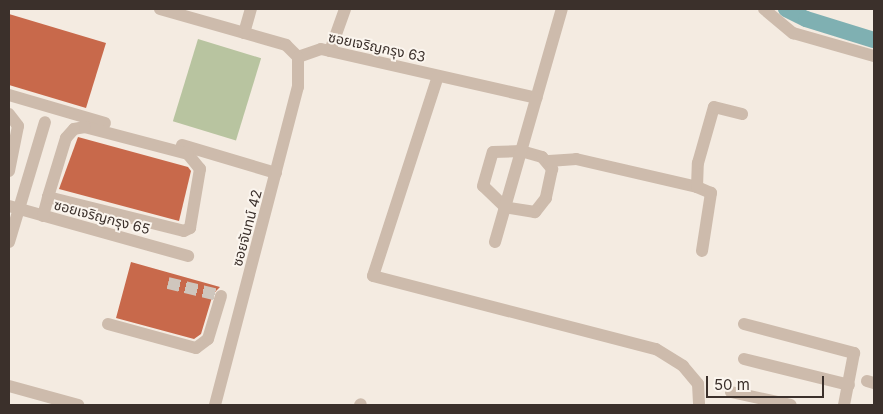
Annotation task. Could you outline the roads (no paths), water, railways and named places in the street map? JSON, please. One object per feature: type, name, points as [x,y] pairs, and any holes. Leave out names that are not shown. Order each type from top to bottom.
[{"type":"street","points":[[160,9],[244,32],[286,46],[298,57]]},
{"type":"street","points":[[244,32],[252,9]]},
{"type":"street","points":[[330,51],[345,9]]},
{"type":"street","points":[[495,242],[562,9]]},
{"type":"street","points":[[772,11],[793,33],[874,56]]},
{"type":"street","name":"ซอยเจริญกรุง 63","points":[[298,57],[321,49],[536,98]]},
{"type":"street","name":"ซอยจันทน์ 42","points":[[215,405],[298,87],[298,57]]},
{"type":"street","points":[[438,76],[373,276],[656,349],[683,366],[698,384],[699,405]]},
{"type":"street","points":[[9,95],[276,173]]},
{"type":"street","points":[[697,186],[714,107],[742,114]]},
{"type":"street","points":[[9,114],[18,126],[9,171]]},
{"type":"street","points":[[9,242],[14,207],[45,122]]},
{"type":"street","points":[[43,216],[48,197],[66,138],[74,129],[85,127],[188,154],[200,169],[190,228],[184,231],[48,197]]},
{"type":"street","points":[[549,161],[552,169],[542,208],[525,213],[505,207],[487,193],[485,170],[493,152],[521,151],[549,161],[576,159],[697,186],[711,193],[702,251]]},
{"type":"street","name":"ซอยเจริญกรุง 65","points":[[14,207],[188,256]]},
{"type":"street","points":[[108,324],[196,348],[208,340],[220,296],[243,302]]},
{"type":"street","points":[[744,324],[854,353],[844,405]]},
{"type":"street","points":[[744,359],[849,385]]},
{"type":"street","points":[[9,386],[78,405]]},
{"type":"street","points":[[731,392],[792,405]]},
{"type":"waterway","points":[[786,9],[806,19],[874,40]]},
{"type":"tunnel","points":[[168,283],[218,295]]}]
